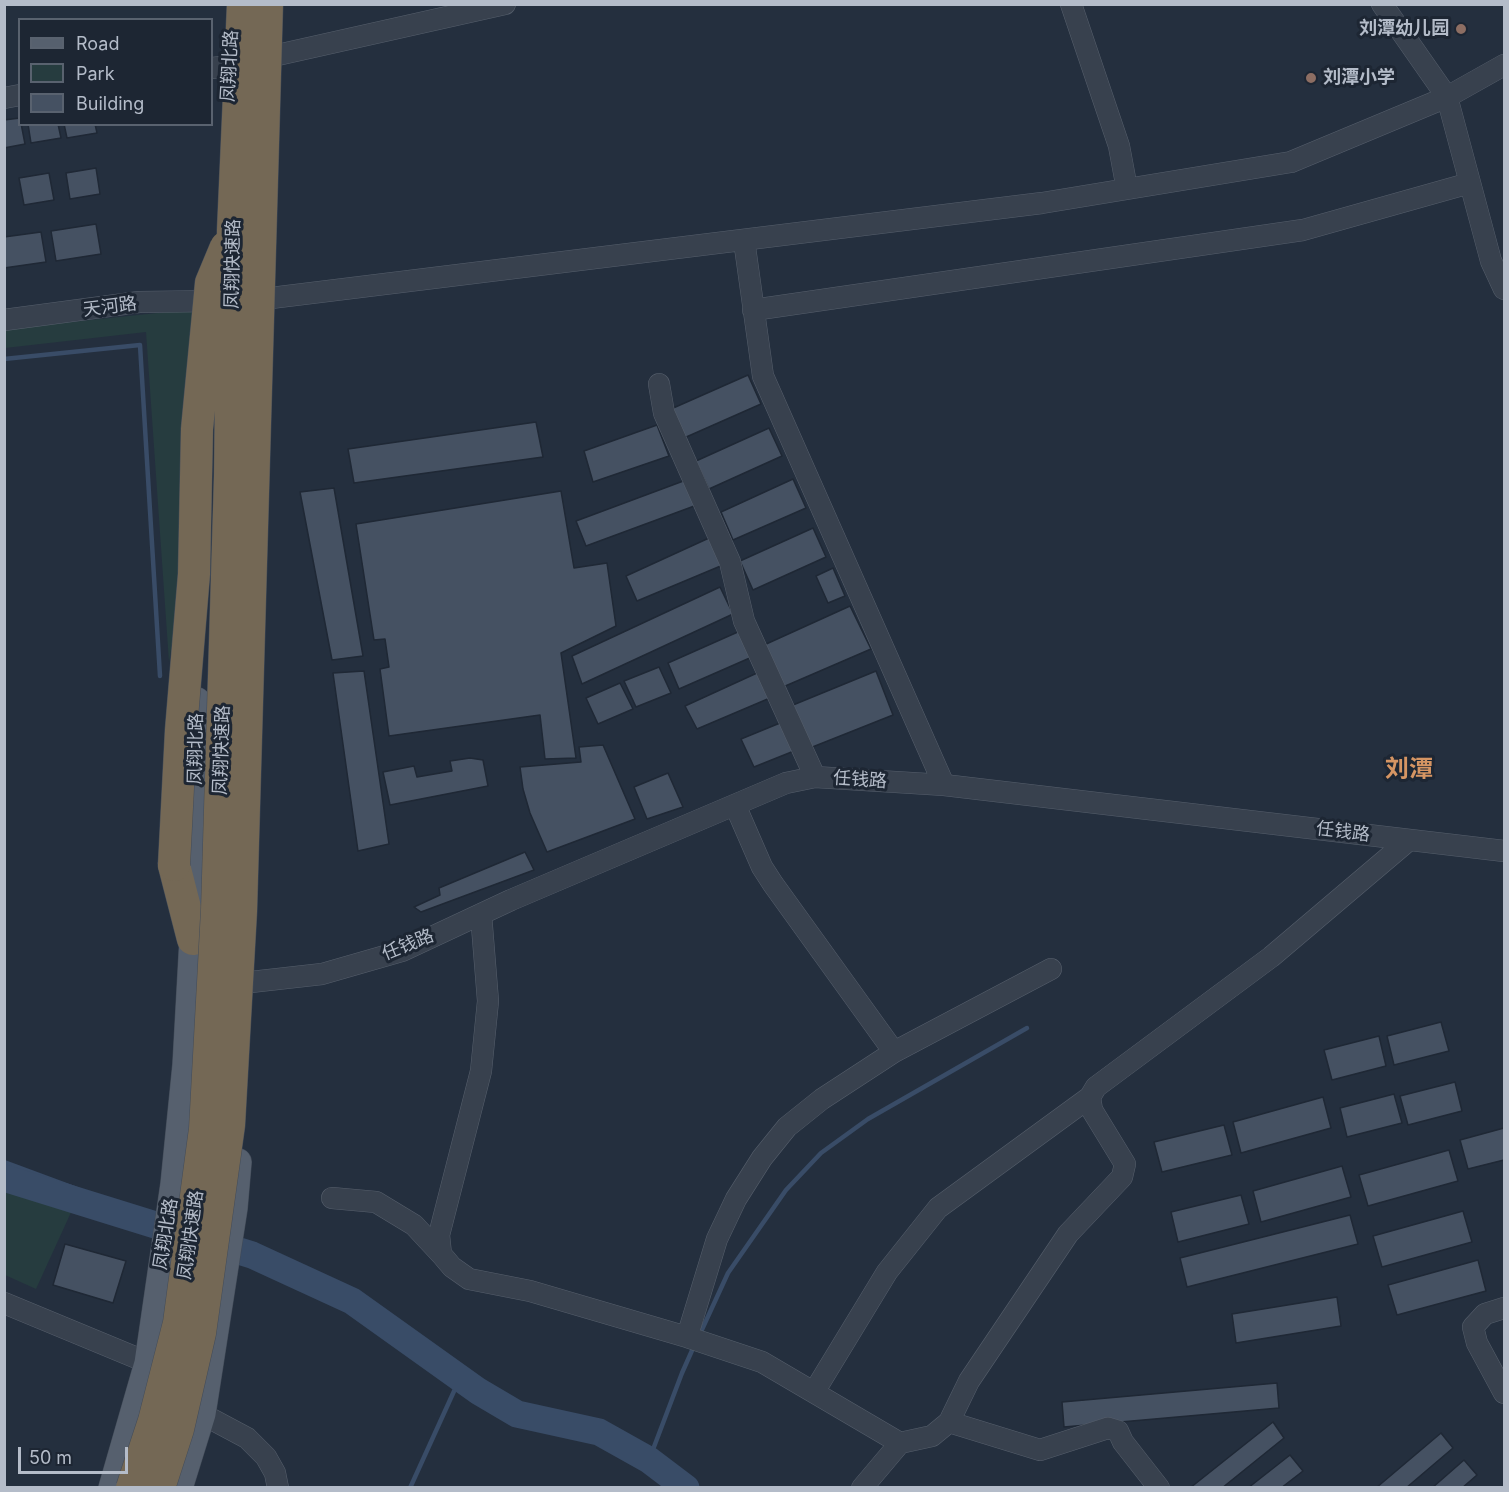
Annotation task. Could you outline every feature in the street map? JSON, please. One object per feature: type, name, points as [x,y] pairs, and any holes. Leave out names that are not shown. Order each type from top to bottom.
[{"type":"highway","name":"凤翔快速路","points":[[132,1488],[154,1421],[179,1323],[205,1129],[217,910],[230,476],[233,230],[243,4]]},
{"type":"highway","name":"凤翔快速路","points":[[159,1488],[178,1428],[200,1333],[229,1125],[241,911],[267,4]]},
{"type":"highway","points":[[193,939],[174,866],[181,730],[194,574],[197,429],[211,283],[233,230]]},
{"type":"main road","name":"凤翔北路","points":[[112,1488],[148,1363],[174,1184],[186,1065],[193,939],[197,672],[216,301],[221,67],[232,4]]},
{"type":"main road","points":[[179,1488],[202,1414],[234,1208],[246,1074],[265,614],[265,501],[271,298],[270,197],[276,4]]},
{"type":"street","points":[[273,56],[505,4]]},
{"type":"street","points":[[1071,4],[1119,146],[1127,189]]},
{"type":"street","points":[[1382,4],[1447,98],[1491,261],[1504,289]]},
{"type":"street","points":[[271,298],[1042,203],[1291,162],[1447,98],[1504,65]]},
{"type":"street","points":[[753,310],[1303,230],[1470,183]]},
{"type":"street","points":[[744,240],[763,376],[944,785]]},
{"type":"street","name":"天河路","points":[[4,320],[139,303],[216,301]]},
{"type":"street","points":[[659,384],[664,413],[730,562],[744,621],[815,777]]},
{"type":"street","name":"任钱路","points":[[251,982],[322,974],[402,951],[481,914],[786,783],[815,777],[944,785],[1504,851]]},
{"type":"street","points":[[735,805],[762,867],[894,1052]]},
{"type":"street","points":[[814,1392],[887,1272],[938,1208],[1090,1097],[1096,1087],[1271,957],[1409,840]]},
{"type":"street","points":[[441,1254],[439,1235],[481,1071],[488,1001],[481,914]]},
{"type":"street","points":[[687,1337],[717,1239],[736,1199],[762,1158],[787,1127],[822,1099],[894,1052],[1051,969]]},
{"type":"street","points":[[862,1488],[900,1443],[932,1436],[949,1422],[969,1381],[1068,1233],[1122,1177],[1125,1164],[1092,1110],[1090,1097]]},
{"type":"street","points":[[332,1198],[376,1202],[414,1225],[452,1267],[469,1279],[530,1291],[687,1337],[762,1362],[900,1443]]},
{"type":"street","points":[[4,1304],[206,1388]]},
{"type":"street","points":[[1504,1308],[1485,1314],[1473,1327],[1477,1343],[1504,1394]]},
{"type":"street","points":[[202,1414],[247,1438],[266,1457],[275,1473],[278,1488]]},
{"type":"street","points":[[949,1422],[1040,1450],[1108,1428],[1118,1431],[1123,1442],[1159,1488]]},
{"type":"green space","points":[[196,309],[184,572],[169,662],[146,332],[5,348],[4,329]]},
{"type":"green space","points":[[5,1191],[42,1196],[73,1208],[36,1289],[5,1275]]},
{"type":"water","points":[[5,1160],[94,1193],[42,1196],[5,1191]]},
{"type":"building","points":[[18,118],[18,126],[22,126],[25,144],[4,148],[4,120]]},
{"type":"building","points":[[28,126],[58,126],[61,138],[31,143]]},
{"type":"building","points":[[64,126],[95,126],[97,133],[67,138]]},
{"type":"building","points":[[96,168],[100,194],[70,199],[66,173]]},
{"type":"building","points":[[49,173],[54,200],[24,205],[19,178]]},
{"type":"building","points":[[96,224],[101,254],[56,261],[51,231]]},
{"type":"building","points":[[41,232],[46,262],[4,268],[4,237]]},
{"type":"building","points":[[748,375],[761,404],[684,438],[671,409]]},
{"type":"building","points":[[536,422],[543,457],[354,483],[348,449]]},
{"type":"building","points":[[657,425],[669,456],[593,482],[584,451]]},
{"type":"building","points":[[769,428],[782,456],[709,489],[696,461]]},
{"type":"building","points":[[793,479],[806,508],[733,540],[721,512]]},
{"type":"building","points":[[686,480],[697,505],[586,546],[576,521]]},
{"type":"building","points":[[334,488],[363,656],[332,660],[300,492]]},
{"type":"building","points":[[561,491],[574,568],[607,563],[616,626],[561,653],[576,758],[545,759],[540,715],[389,736],[380,669],[389,667],[385,639],[374,640],[356,524]]},
{"type":"building","points":[[813,528],[826,557],[753,590],[740,561]]},
{"type":"building","points":[[709,538],[723,565],[637,601],[626,576]]},
{"type":"building","points":[[833,568],[845,596],[828,603],[816,576]]},
{"type":"building","points":[[720,587],[733,614],[582,684],[572,656]]},
{"type":"building","points":[[850,606],[871,649],[783,687],[764,645]]},
{"type":"building","points":[[740,631],[752,657],[679,689],[668,663]]},
{"type":"building","points":[[659,667],[671,693],[636,707],[624,681]]},
{"type":"building","points":[[364,671],[389,844],[358,851],[333,673]]},
{"type":"building","points":[[876,671],[893,715],[810,748],[793,705]]},
{"type":"building","points":[[757,673],[770,698],[697,729],[685,706]]},
{"type":"building","points":[[620,683],[633,709],[598,724],[586,698]]},
{"type":"building","points":[[780,723],[794,751],[754,767],[741,739]]},
{"type":"building","points":[[603,745],[635,819],[547,852],[530,813],[520,767],[581,762],[579,747]]},
{"type":"building","points":[[470,758],[483,760],[488,786],[390,805],[383,772],[414,766],[417,777],[452,771],[450,761]]},
{"type":"building","points":[[668,773],[683,807],[647,819],[634,787]]},
{"type":"building","points":[[525,852],[534,870],[421,912],[414,907],[440,895],[439,888]]},
{"type":"building","points":[[1441,1022],[1449,1051],[1394,1065],[1387,1036]]},
{"type":"building","points":[[1379,1036],[1386,1066],[1332,1080],[1324,1050]]},
{"type":"building","points":[[1455,1082],[1462,1111],[1408,1125],[1400,1096]]},
{"type":"building","points":[[1394,1094],[1402,1123],[1347,1137],[1340,1108]]},
{"type":"building","points":[[1323,1097],[1331,1128],[1241,1153],[1233,1122]]},
{"type":"building","points":[[1224,1125],[1232,1155],[1162,1172],[1154,1142]]},
{"type":"building","points":[[1504,1128],[1504,1160],[1468,1169],[1460,1140]]},
{"type":"building","points":[[1449,1150],[1458,1181],[1368,1206],[1359,1175]]},
{"type":"building","points":[[1342,1166],[1351,1197],[1261,1222],[1253,1191]]},
{"type":"building","points":[[1241,1195],[1249,1224],[1178,1242],[1171,1212]]},
{"type":"building","points":[[1463,1211],[1472,1242],[1382,1267],[1373,1236]]},
{"type":"building","points":[[1350,1215],[1358,1244],[1187,1287],[1180,1258]]},
{"type":"building","points":[[65,1244],[126,1261],[113,1303],[53,1285]]},
{"type":"building","points":[[1478,1260],[1486,1291],[1397,1315],[1388,1285]]},
{"type":"building","points":[[1337,1297],[1341,1326],[1236,1343],[1232,1314]]},
{"type":"building","points":[[1277,1383],[1279,1408],[1064,1427],[1062,1402]]},
{"type":"building","points":[[1273,1422],[1284,1438],[1222,1488],[1190,1488]]},
{"type":"building","points":[[1441,1433],[1453,1448],[1406,1488],[1376,1488]]},
{"type":"building","points":[[1290,1455],[1303,1471],[1281,1488],[1248,1488]]},
{"type":"building","points":[[1464,1460],[1477,1475],[1462,1488],[1432,1488]]},
{"type":"waterway","points":[[4,359],[140,345],[160,676]]},
{"type":"waterway","points":[[699,1336],[728,1273],[786,1190],[821,1153],[868,1119],[1027,1028]]},
{"type":"waterway","points":[[4,1178],[252,1255],[352,1301],[478,1391],[517,1414],[599,1432],[649,1460],[686,1488]]},
{"type":"waterway","points":[[649,1460],[694,1346]]},
{"type":"waterway","points":[[410,1488],[460,1378]]},
{"type":"place","name":"刘潭幼儿园","points":[[1461,29]]},
{"type":"place","name":"刘潭小学","points":[[1311,78]]},
{"type":"district","name":"刘潭","points":[[1409,770]]}]
